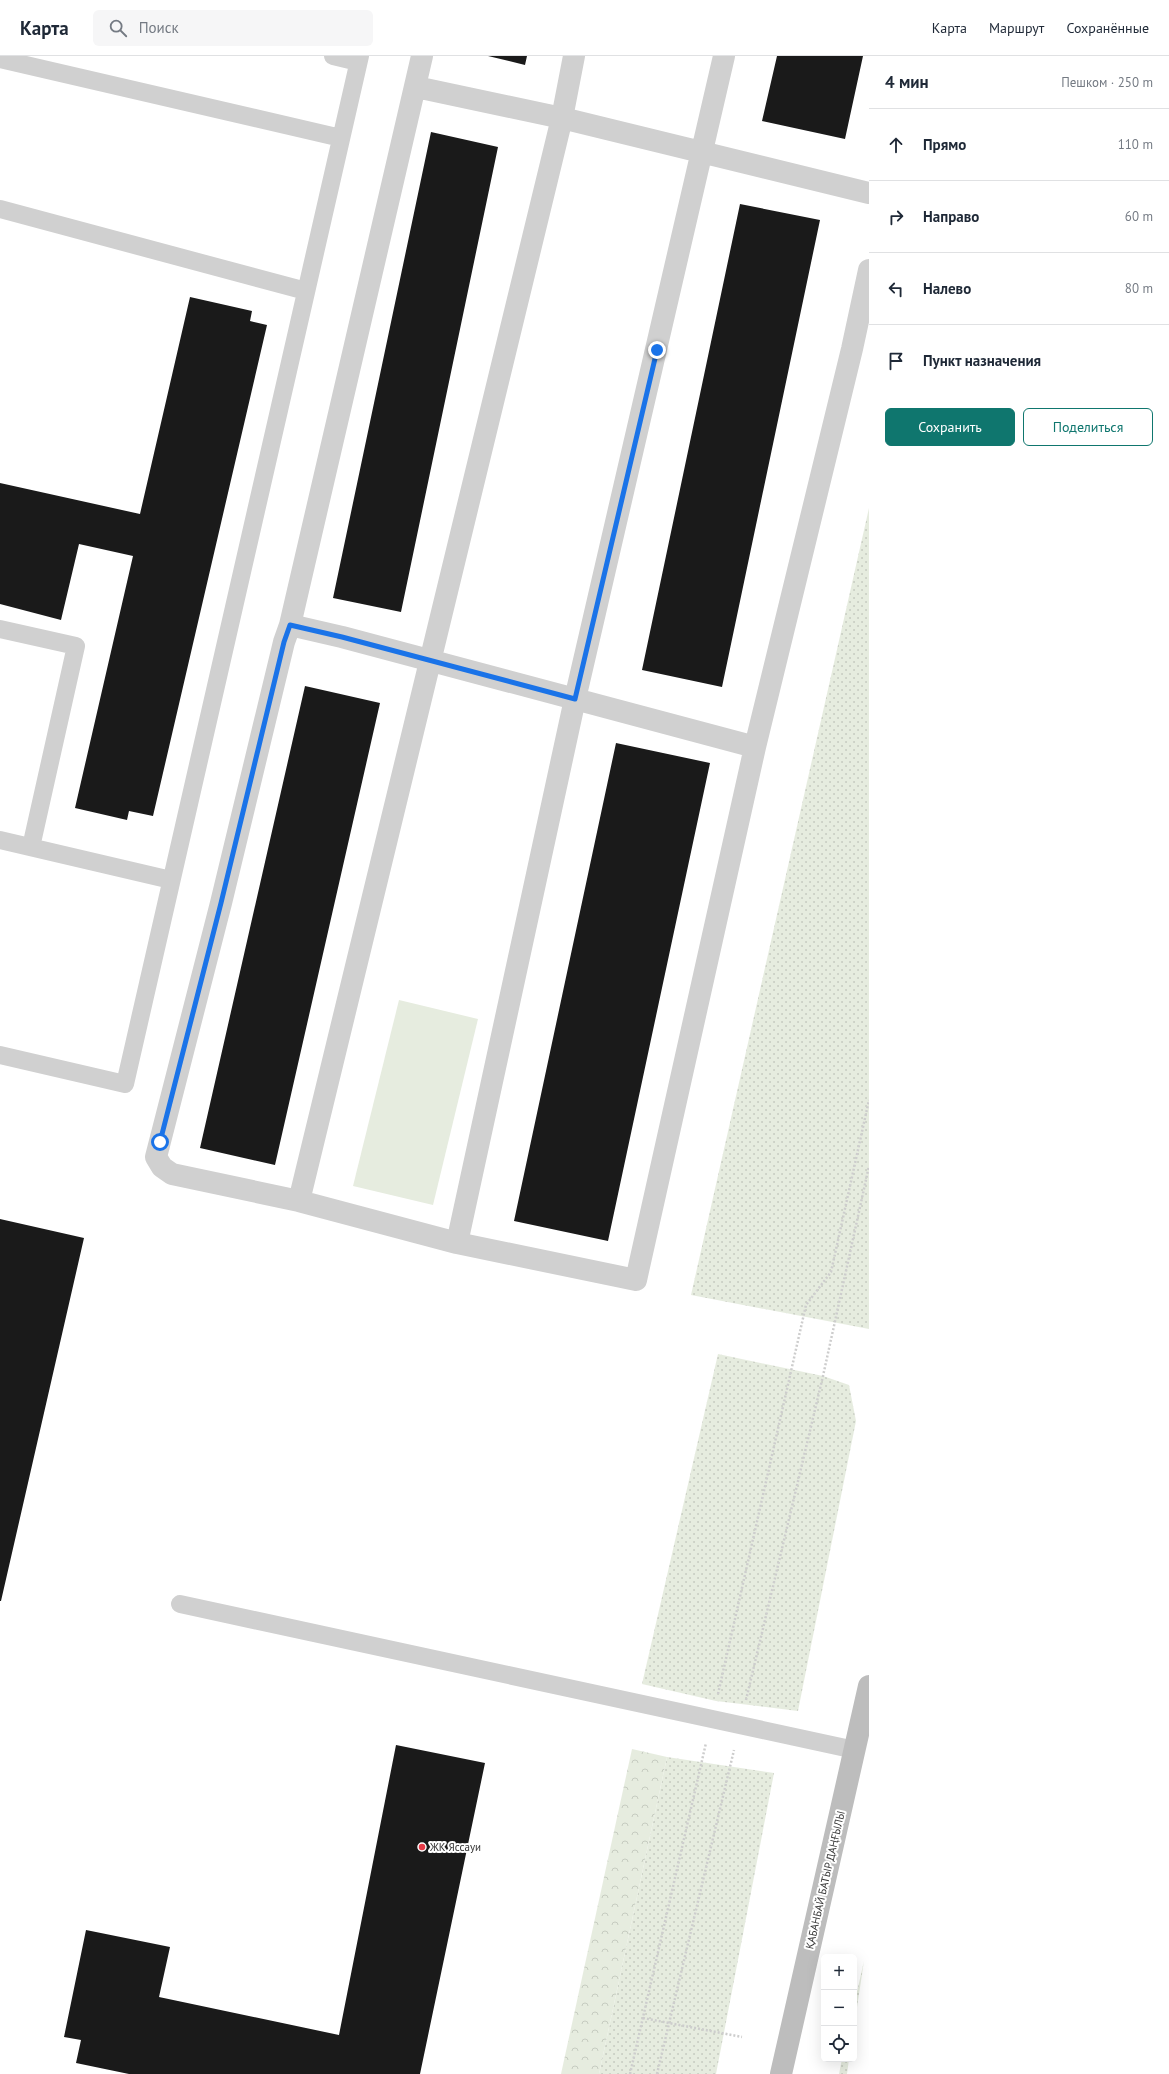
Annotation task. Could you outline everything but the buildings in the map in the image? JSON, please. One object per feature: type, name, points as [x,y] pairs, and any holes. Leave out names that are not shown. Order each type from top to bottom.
[{"type":"main road","name":"ҚАБАНБАЙ БАТЫР ДАҢҒЫЛЫ","points":[[781,2074],[869,1686]]},
{"type":"street","points":[[422,56],[290,625],[284,642],[220,911],[156,1157],[162,1167],[172,1174],[299,1201],[457,1243],[636,1280],[755,747],[852,349],[869,270]]},
{"type":"street","points":[[299,1201],[562,118],[574,56]]},
{"type":"street","points":[[457,1243],[575,699],[703,152],[724,56]]},
{"type":"street","points":[[416,87],[562,118],[869,193]]},
{"type":"street","points":[[290,625],[342,637],[431,662],[755,747]]},
{"type":"lane","points":[[0,1055],[124,1084],[359,59],[333,56]]},
{"type":"lane","points":[[0,59],[341,138]]},
{"type":"lane","points":[[0,209],[306,291]]},
{"type":"lane","points":[[0,629],[76,646],[31,847]]},
{"type":"lane","points":[[0,840],[171,880]]},
{"type":"lane","points":[[180,1604],[855,1750]]},
{"type":"path","points":[[630,2074],[806,1305],[831,1272],[869,1100]]},
{"type":"path","points":[[656,2074],[823,1376],[869,1166]]},
{"type":"path","points":[[643,2018],[742,2037]]},
{"type":"green space","points":[[869,508],[869,1329],[691,1295]]},
{"type":"green space","points":[[399,1000],[478,1019],[433,1205],[353,1186]]},
{"type":"green space","points":[[718,1354],[823,1376],[849,1385],[856,1421],[798,1711],[716,1701],[642,1684]]},
{"type":"green space","points":[[632,1749],[667,1757],[599,2074],[561,2074]]},
{"type":"green space","points":[[667,1757],[774,1773],[716,2074],[599,2074]]},
{"type":"green space","points":[[864,1961],[857,2007],[857,1992]]},
{"type":"green space","points":[[841,2062],[849,2062],[847,2074],[839,2074]]},
{"type":"place","name":"ЖК Яссауи","points":[[422,1847]]},
{"type":"route","points":[[160,1142],[221,903],[284,642],[290,625],[342,637],[431,662],[575,699],[657,350]]}]
